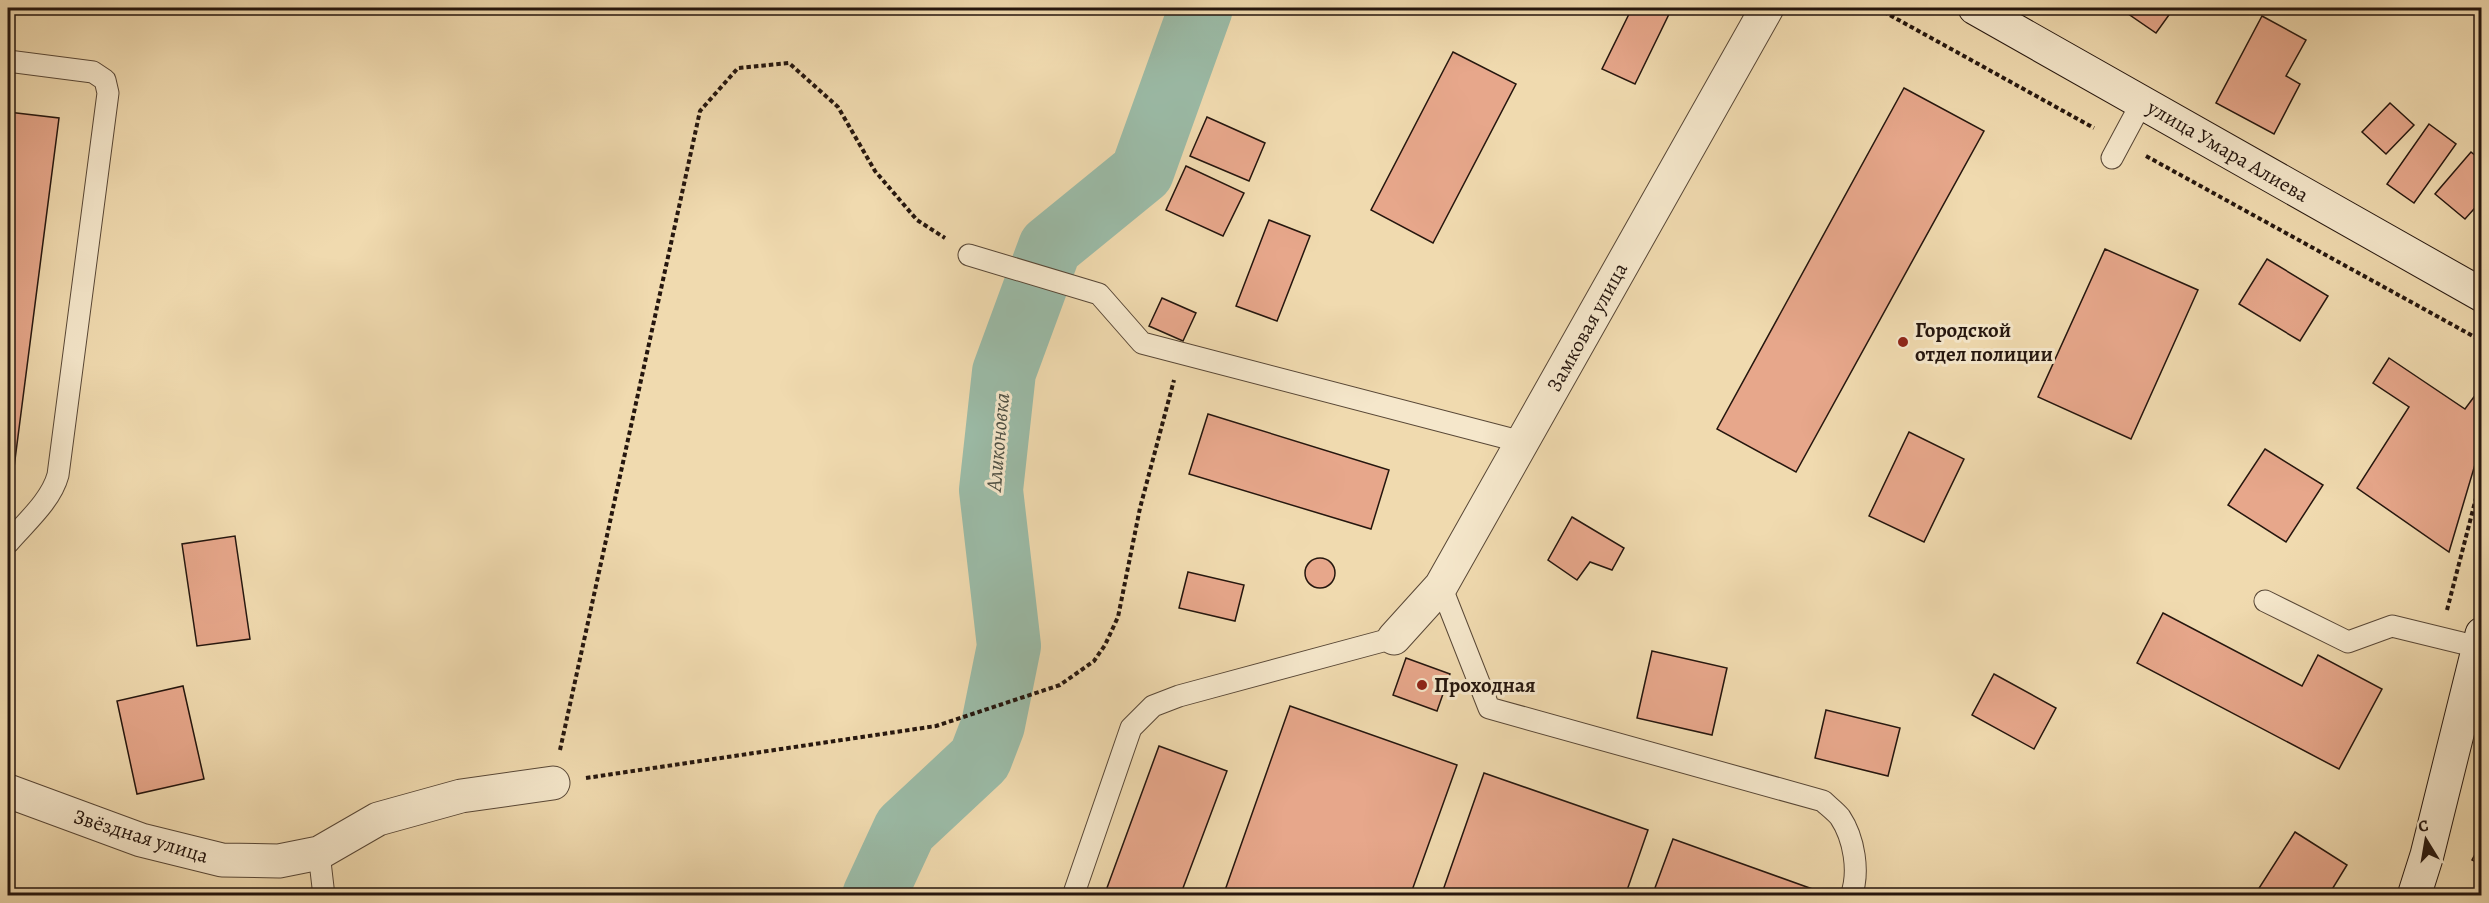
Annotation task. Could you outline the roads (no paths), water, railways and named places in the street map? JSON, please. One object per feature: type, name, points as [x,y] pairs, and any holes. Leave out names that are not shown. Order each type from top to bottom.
[{"type":"street","name":"Замковая улица","points":[[1394,638],[1441,586],[1767,8]]},
{"type":"street","name":"улица Умара Алиева","points":[[1974,8],[2481,295]]},
{"type":"street","points":[[2414,896],[2427,855],[2480,641]]},
{"type":"street","name":"Звёздная улица","points":[[8,791],[141,840],[222,860],[279,861],[319,853],[378,819],[461,796],[553,783]]},
{"type":"lane","points":[[8,62],[93,72],[105,80],[108,93],[58,475],[55,486],[8,543]]},
{"type":"lane","points":[[2117,151],[2142,102]]},
{"type":"lane","points":[[969,255],[1100,294],[1142,343],[1522,442]]},
{"type":"lane","points":[[1441,586],[1489,708],[1822,801],[1839,817],[1850,839],[1855,864],[1855,886],[1851,896]]},
{"type":"lane","points":[[2265,601],[2348,642],[2392,626],[2480,641]]},
{"type":"lane","points":[[1073,896],[1131,728],[1153,706],[1179,696],[1394,638]]},
{"type":"lane","points":[[319,853],[324,896]]},
{"type":"waterway","name":"Аликоновка","points":[[874,896],[905,829],[980,759],[993,725],[1009,646],[991,490],[1004,372],[1050,247],[1142,172],[1201,8]]},
{"type":"place","name":"Городской отдел полиции","points":[[1903,342]]},
{"type":"place","name":"Проходная","points":[[1422,685]]}]
